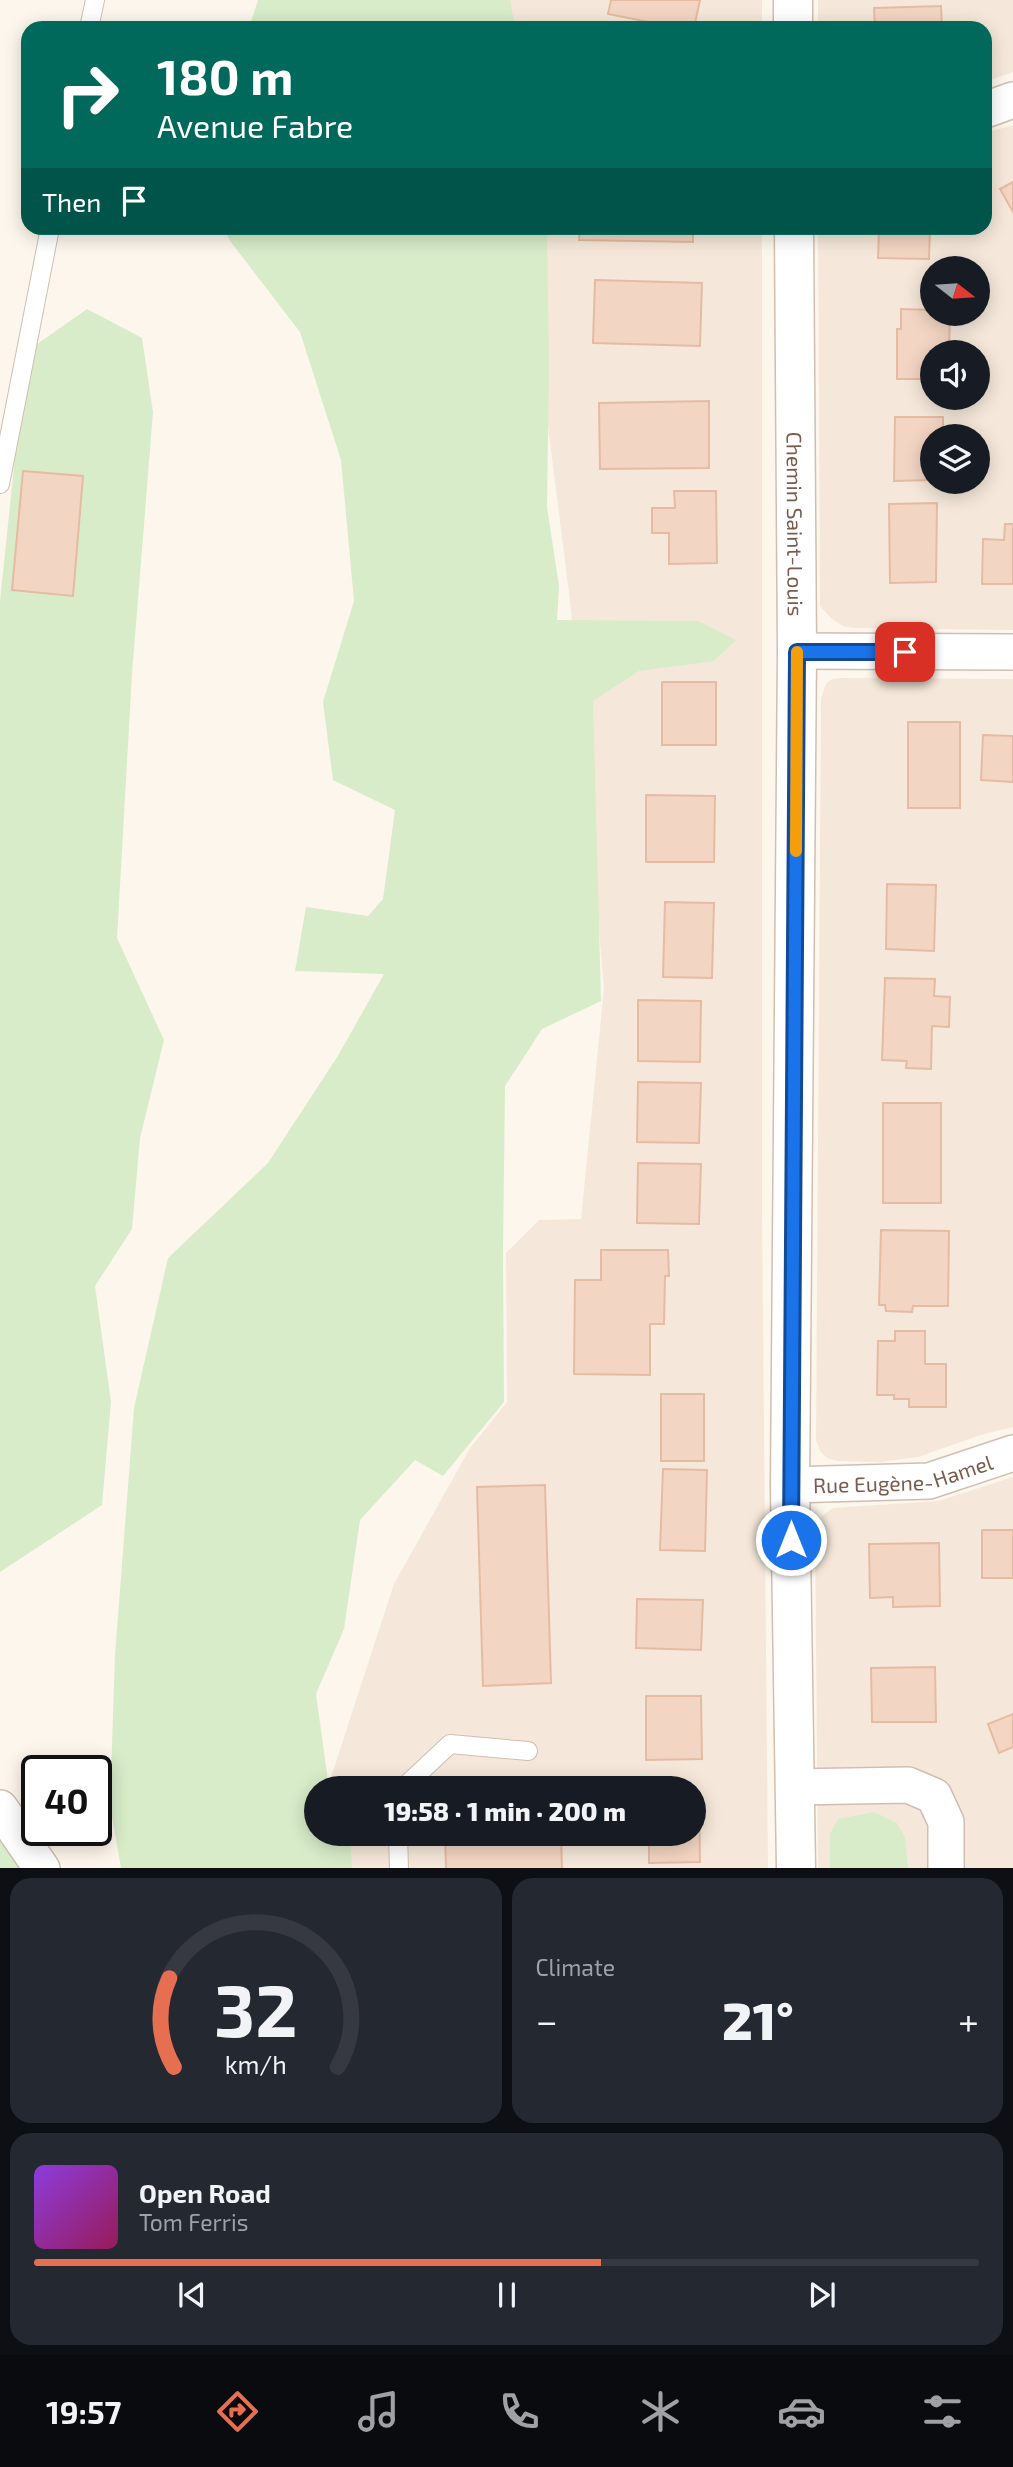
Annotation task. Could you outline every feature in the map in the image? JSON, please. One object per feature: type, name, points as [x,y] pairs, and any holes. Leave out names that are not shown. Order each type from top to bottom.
[{"type":"street","points":[[793,0],[793,21]]},
{"type":"street","points":[[992,108],[1013,100]]},
{"type":"street","name":"Chemin Saint-Louis","points":[[794,235],[797,652],[790,1485],[796,1868]]},
{"type":"street","points":[[797,652],[1013,652]]},
{"type":"street","name":"Rue Eugène-Hamel","points":[[790,1485],[929,1481],[1013,1452]]},
{"type":"street","points":[[794,1787],[908,1786],[934,1796],[946,1822],[946,1868]]},
{"type":"street","points":[[0,1808],[42,1868]]},
{"type":"lane","points":[[90,21],[95,0]]},
{"type":"lane","points":[[0,484],[49,235]]},
{"type":"lane","points":[[416,1776],[450,1744],[528,1751]]},
{"type":"lane","points":[[398,1846],[399,1868]]},
{"type":"shaded area","points":[[498,0],[762,0],[762,21],[500,21]]},
{"type":"shaded area","points":[[818,0],[1013,0],[1013,72],[992,80],[992,21],[818,21]]},
{"type":"shaded area","points":[[1013,125],[1013,630],[853,628],[843,626],[820,606],[818,235],[992,235],[992,131]]},
{"type":"shaded area","points":[[524,235],[762,235],[762,1210],[768,1868],[350,1868],[349,1846],[706,1846],[706,1776],[331,1776],[394,1584],[470,1448],[507,1402],[506,1253],[539,1220],[581,1219],[604,988],[570,601]]},
{"type":"shaded area","points":[[832,679],[1013,679],[1013,1427],[918,1457],[881,1462],[837,1461],[827,1458],[820,1451],[816,1440],[821,699],[826,684]]},
{"type":"shaded area","points":[[1013,1477],[1013,1868],[818,1868],[817,1523],[833,1508],[938,1501]]},
{"type":"green space","points":[[258,0],[510,0],[514,21],[251,21]]},
{"type":"green space","points":[[227,235],[547,235],[547,507],[559,586],[557,620],[698,621],[736,640],[714,661],[639,671],[593,701],[601,1001],[542,1029],[505,1086],[504,1402],[443,1476],[415,1460],[360,1520],[344,1629],[316,1694],[327,1776],[304,1776],[304,1846],[351,1846],[352,1868],[121,1868],[112,1816],[112,1755],[115,1655],[134,1408],[168,1258],[268,1163],[339,1054],[384,974],[295,971],[306,907],[368,916],[383,899],[395,810],[333,780],[323,702],[354,601],[341,460],[300,332]]},
{"type":"green space","points":[[87,309],[142,338],[153,412],[132,674],[117,938],[164,1040],[140,1138],[132,1229],[95,1286],[111,1402],[102,1505],[0,1572],[0,601],[26,352]]},
{"type":"green space","points":[[874,1812],[897,1823],[905,1838],[908,1868],[830,1868],[830,1834],[838,1819]]},
{"type":"green space","points":[[0,1838],[23,1868],[0,1868]]},
{"type":"building","points":[[611,0],[700,0],[696,21],[644,21],[608,14]]},
{"type":"building","points":[[941,6],[942,21],[875,21],[874,8]]},
{"type":"building","points":[[1013,182],[1013,212],[1000,189]]},
{"type":"building","points":[[579,235],[693,235],[693,242],[579,240]]},
{"type":"building","points":[[879,235],[930,235],[929,256],[920,256],[920,259],[878,258]]},
{"type":"building","points":[[595,280],[702,283],[700,346],[593,343]]},
{"type":"building","points":[[901,309],[920,310],[920,326],[950,326],[949,340],[920,340],[920,379],[897,379],[897,329],[901,329]]},
{"type":"building","points":[[709,401],[709,468],[600,469],[599,403]]},
{"type":"building","points":[[895,417],[943,417],[943,424],[920,424],[920,480],[894,481]]},
{"type":"building","points":[[23,471],[83,476],[73,596],[12,590]]},
{"type":"building","points":[[674,491],[716,491],[717,563],[669,564],[669,533],[652,533],[652,508],[675,508]]},
{"type":"building","points":[[937,503],[936,582],[890,583],[889,504]]},
{"type":"building","points":[[1005,524],[1013,524],[1013,584],[982,584],[983,539],[1004,540]]},
{"type":"building","points":[[662,682],[716,682],[716,745],[662,745]]},
{"type":"building","points":[[908,722],[960,722],[960,808],[908,808]]},
{"type":"building","points":[[983,735],[1013,736],[1013,782],[981,780]]},
{"type":"building","points":[[646,795],[715,796],[714,862],[646,862]]},
{"type":"building","points":[[887,884],[936,885],[934,951],[886,949]]},
{"type":"building","points":[[665,902],[714,903],[712,978],[663,977]]},
{"type":"building","points":[[885,978],[935,979],[934,996],[950,997],[949,1027],[932,1026],[931,1069],[906,1068],[907,1061],[882,1060]]},
{"type":"building","points":[[638,1000],[701,1001],[700,1062],[638,1061]]},
{"type":"building","points":[[638,1082],[701,1083],[699,1143],[637,1142]]},
{"type":"building","points":[[883,1103],[941,1103],[941,1203],[883,1203]]},
{"type":"building","points":[[638,1163],[701,1164],[699,1224],[637,1223]]},
{"type":"building","points":[[881,1230],[949,1231],[948,1306],[913,1306],[912,1312],[886,1311],[885,1305],[879,1305]]},
{"type":"building","points":[[601,1250],[668,1250],[669,1276],[665,1276],[664,1324],[650,1324],[650,1375],[574,1374],[575,1280],[601,1280]]},
{"type":"building","points":[[895,1331],[925,1331],[925,1364],[946,1364],[946,1407],[909,1407],[909,1399],[894,1399],[894,1395],[877,1395],[878,1341],[895,1341]]},
{"type":"building","points":[[661,1394],[704,1394],[704,1461],[661,1461]]},
{"type":"building","points":[[663,1469],[707,1470],[705,1551],[660,1550]]},
{"type":"building","points":[[545,1485],[551,1683],[483,1686],[477,1487]]},
{"type":"building","points":[[982,1530],[1013,1530],[1013,1578],[982,1578]]},
{"type":"building","points":[[939,1543],[940,1606],[893,1607],[893,1597],[870,1598],[869,1544]]},
{"type":"building","points":[[637,1599],[703,1600],[701,1650],[636,1648]]},
{"type":"building","points":[[935,1667],[936,1722],[872,1722],[871,1668]]},
{"type":"building","points":[[646,1696],[701,1696],[702,1759],[646,1760]]},
{"type":"building","points":[[1013,1714],[1013,1747],[999,1753],[988,1724]]},
{"type":"building","points":[[445,1846],[561,1846],[562,1868],[446,1868]]},
{"type":"building","points":[[649,1846],[700,1846],[700,1862],[649,1863]]},
{"type":"slow traffic","points":[[796,851],[797,652]]},
{"type":"route","points":[[791,1540],[797,652],[905,652]]}]
